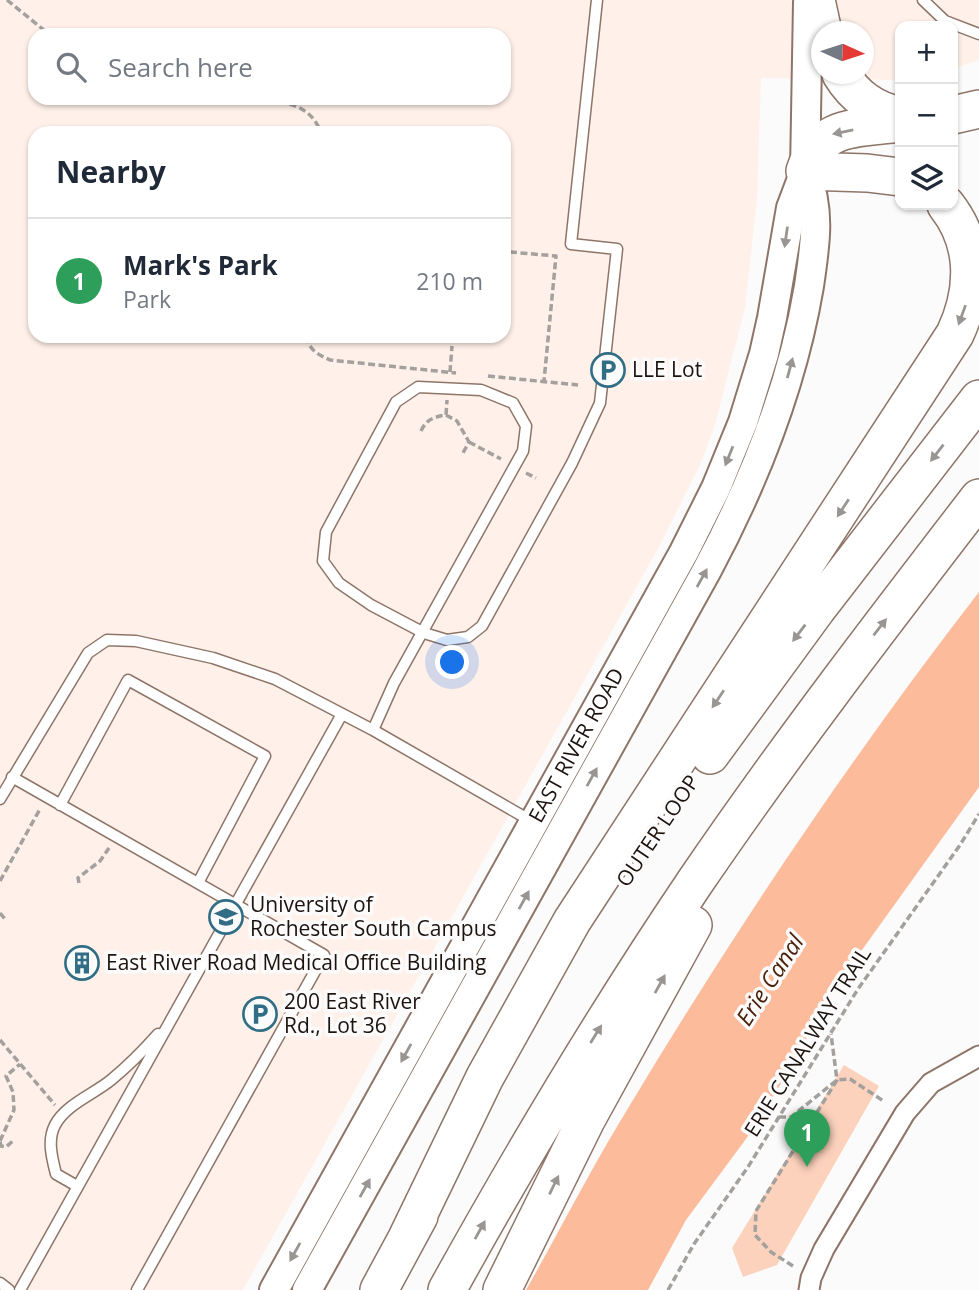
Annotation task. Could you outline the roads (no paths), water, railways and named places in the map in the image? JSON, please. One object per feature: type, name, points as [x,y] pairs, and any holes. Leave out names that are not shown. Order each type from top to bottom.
[{"type":"highway","points":[[816,0],[821,21]]},
{"type":"highway","points":[[848,84],[869,105],[895,114]]},
{"type":"highway","points":[[958,114],[979,109]]},
{"type":"highway","points":[[895,124],[831,135],[817,145],[804,171],[895,176]]},
{"type":"highway","points":[[407,1238],[485,1077],[566,931],[955,334],[968,299],[970,265],[961,231],[949,210]]},
{"type":"highway","name":"OUTER LOOP","points":[[379,1290],[514,1053],[650,842],[794,639],[979,399]]},
{"type":"highway","points":[[447,1290],[526,1151],[612,1009],[696,881],[799,734],[979,498]]},
{"type":"highway","points":[[502,1290],[603,1088],[799,734]]},
{"type":"street","name":"EAST RIVER ROAD","points":[[274,1290],[546,829],[712,559],[744,496],[766,441],[798,340],[815,245],[816,209],[811,185],[804,171],[808,0]]},
{"type":"street","name":"EAST RIVER ROAD","points":[[307,1290],[546,829]]},
{"type":"street","points":[[809,1290],[811,1278],[824,1249],[905,1113],[931,1083],[979,1056]]},
{"type":"lane","points":[[373,730],[394,683],[424,633],[523,451],[526,426],[513,403],[481,390],[418,387],[396,402],[326,533],[323,561],[339,583],[371,605],[424,633],[447,640],[468,638],[482,626],[572,463],[600,403],[617,249],[571,244],[597,0]]},
{"type":"lane","points":[[923,0],[945,21],[979,34]]},
{"type":"lane","points":[[0,799],[88,653],[107,640],[136,641],[213,658],[275,679],[373,730],[546,829]]},
{"type":"lane","points":[[60,805],[128,680],[265,756],[198,883]]},
{"type":"lane","points":[[20,1290],[342,714]]},
{"type":"lane","points":[[12,777],[324,955],[137,1290]]},
{"type":"lane","points":[[77,1186],[56,1174],[50,1152],[55,1125],[71,1108],[135,1060],[172,1017]]},
{"type":"lane","points":[[0,1283],[9,1290]]},
{"type":"water","name":"Erie Canal","points":[[979,592],[979,787],[839,982],[760,1120],[686,1220],[648,1290],[526,1290],[616,1128],[754,908],[841,779]]},
{"type":"place","name":"LLE Lot","points":[[608,370]]},
{"type":"place","name":"University of Rochester South Campus","points":[[226,917]]},
{"type":"place","name":"East River Road Medical Office Building","points":[[82,963]]},
{"type":"place","name":"200 East River Rd., Lot 36","points":[[260,1014]]},
{"type":"place","name":"Mark's Park","points":[[807,1167]]}]
